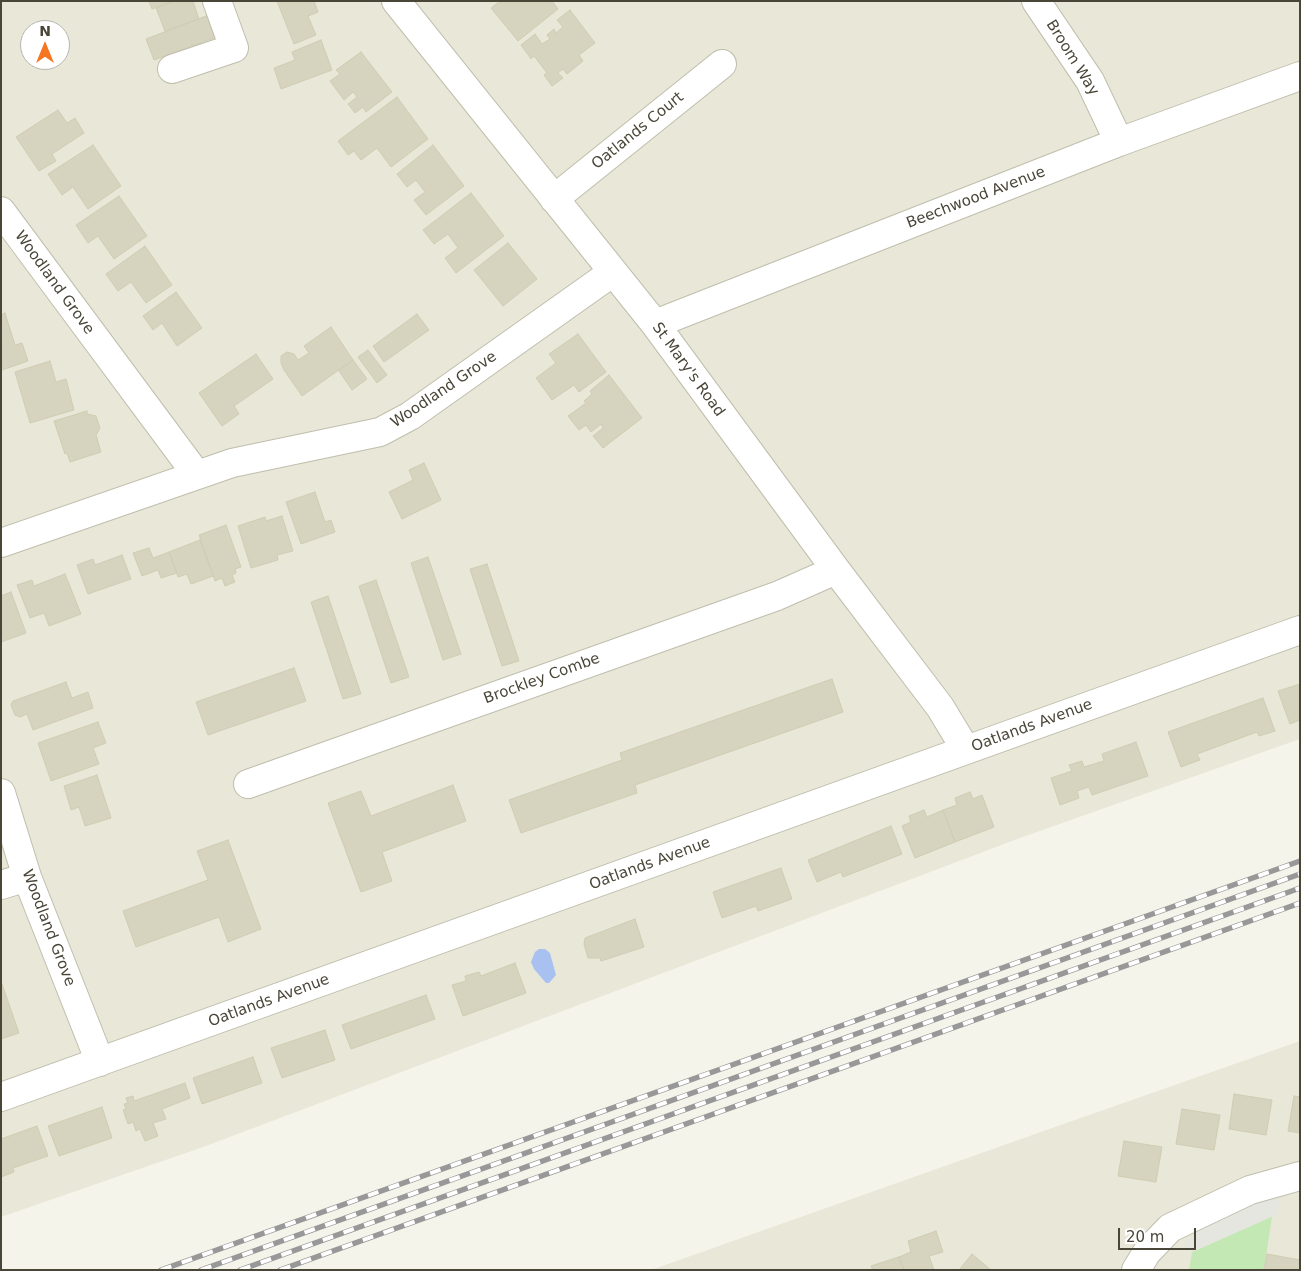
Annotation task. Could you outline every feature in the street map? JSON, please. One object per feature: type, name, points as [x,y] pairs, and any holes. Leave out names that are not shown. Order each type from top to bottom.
[{"type":"street","points":[[172,69],[234,48],[217,1]]},
{"type":"street","name":"St Mary's Road","points":[[396,1],[655,324],[836,570],[940,707],[966,750]]},
{"type":"street","name":"Broom Way","points":[[1036,1],[1090,81],[1120,142]]},
{"type":"street","name":"Oatlands Court","points":[[554,199],[722,64]]},
{"type":"street","name":"Beechwood Avenue","points":[[655,324],[1120,142],[1300,76]]},
{"type":"street","name":"Woodland Grove","points":[[1,211],[197,475]]},
{"type":"street","name":"Woodland Grove","points":[[1,543],[197,475],[259,457],[380,432],[410,416],[613,272]]},
{"type":"street","name":"Brockley Combe","points":[[248,784],[777,596],[836,570]]},
{"type":"street","name":"Oatlands Avenue","points":[[1,1097],[1300,630]]},
{"type":"street","name":"Woodland Grove","points":[[1,793],[27,877],[100,1062]]},
{"type":"street","points":[[1,885],[27,877]]},
{"type":"street","points":[[1136,1270],[1147,1252],[1170,1228],[1250,1190],[1300,1176]]},
{"type":"shaded area","points":[[1,1],[1300,1],[1300,739],[1020,838],[206,1146],[1,1217]]},
{"type":"shaded area","points":[[1300,1041],[1300,1270],[651,1270],[1055,1127]]},
{"type":"shaded area","points":[[1278,1190],[1281,1199],[1276,1215],[1192,1252],[1184,1243],[1198,1230],[1220,1216]]},
{"type":"green space","points":[[1272,1216],[1264,1270],[1189,1270],[1192,1252]]},
{"type":"water","points":[[539,949],[545,949],[550,953],[556,975],[549,983],[546,983],[534,969],[531,962],[535,952]]},
{"type":"building","points":[[149,1],[174,1],[152,9]]},
{"type":"building","points":[[174,1],[193,1],[199,19],[165,31],[156,8]]},
{"type":"building","points":[[277,1],[314,1],[318,12],[308,16],[316,35],[294,44]]},
{"type":"building","points":[[500,1],[552,1],[558,9],[518,41],[491,8]]},
{"type":"building","points":[[570,10],[595,43],[579,55],[583,61],[567,74],[563,69],[558,73],[563,78],[552,86],[544,75],[547,73],[534,56],[531,59],[521,45],[535,34],[542,44],[550,39],[547,35],[554,29],[556,33],[563,27],[557,20]]},
{"type":"building","points":[[214,13],[222,35],[154,60],[146,39]]},
{"type":"building","points":[[321,40],[332,70],[281,89],[274,68],[295,60],[292,52]]},
{"type":"building","points":[[361,52],[392,92],[366,112],[363,107],[355,113],[348,104],[357,97],[353,92],[344,100],[330,81],[340,74],[336,70]]},
{"type":"building","points":[[397,97],[428,139],[391,167],[377,148],[361,160],[354,151],[348,155],[338,141]]},
{"type":"building","points":[[58,110],[67,123],[75,118],[84,133],[52,154],[56,161],[39,171],[16,137]]},
{"type":"building","points":[[93,145],[121,186],[88,209],[73,187],[62,195],[48,174]]},
{"type":"building","points":[[433,145],[464,186],[426,215],[414,200],[425,192],[416,180],[407,187],[397,174]]},
{"type":"building","points":[[471,193],[504,236],[456,273],[445,258],[458,248],[448,234],[434,244],[423,230]]},
{"type":"building","points":[[119,196],[147,236],[114,259],[98,236],[88,243],[76,225]]},
{"type":"building","points":[[508,243],[537,279],[503,306],[474,270]]},
{"type":"building","points":[[145,246],[172,285],[146,303],[131,282],[118,291],[106,274]]},
{"type":"building","points":[[176,292],[202,328],[177,346],[162,323],[153,330],[143,316]]},
{"type":"building","points":[[5,313],[15,345],[22,343],[28,361],[2,370],[1,315]]},
{"type":"building","points":[[417,314],[429,330],[384,362],[373,346]]},
{"type":"building","points":[[331,327],[353,360],[302,396],[284,370],[281,356],[287,352],[294,354],[298,360],[309,353],[304,346]]},
{"type":"building","points":[[578,334],[606,372],[579,392],[574,385],[552,400],[536,378],[556,363],[549,354]]},
{"type":"building","points":[[368,350],[387,375],[377,383],[358,357]]},
{"type":"building","points":[[256,354],[273,379],[234,406],[239,414],[222,426],[199,393]]},
{"type":"building","points":[[353,360],[367,379],[352,390],[339,371]]},
{"type":"building","points":[[50,361],[56,382],[66,379],[74,410],[30,423],[15,372]]},
{"type":"building","points":[[609,375],[642,418],[603,448],[593,436],[603,428],[601,424],[591,432],[586,425],[579,430],[568,416],[586,403],[584,401],[592,394],[590,391]]},
{"type":"building","points":[[87,411],[87,414],[96,416],[100,428],[96,435],[101,452],[70,462],[67,453],[65,454],[54,421]]},
{"type":"building","points":[[424,463],[441,500],[402,519],[389,492],[413,480],[409,470]]},
{"type":"building","points":[[315,492],[325,522],[331,520],[335,532],[301,544],[286,502]]},
{"type":"building","points":[[282,516],[293,551],[277,555],[278,560],[251,568],[238,526],[265,517],[266,521]]},
{"type":"building","points":[[226,525],[241,567],[235,569],[236,573],[232,575],[235,582],[225,586],[222,578],[215,581],[199,535]]},
{"type":"building","points":[[200,540],[213,576],[191,584],[187,574],[178,577],[169,552]]},
{"type":"building","points":[[149,548],[153,558],[169,552],[177,573],[161,578],[158,570],[142,576],[133,553]]},
{"type":"building","points":[[122,555],[131,579],[88,594],[77,565],[93,559],[95,565]]},
{"type":"building","points":[[428,557],[461,654],[443,660],[411,563]]},
{"type":"building","points":[[487,564],[519,661],[502,666],[470,569]]},
{"type":"building","points":[[65,574],[81,614],[49,626],[44,613],[30,618],[17,585],[32,580],[34,586]]},
{"type":"building","points":[[376,580],[409,677],[391,683],[359,586]]},
{"type":"building","points":[[11,592],[26,633],[1,642],[1,596]]},
{"type":"building","points":[[328,596],[361,694],[343,699],[311,602]]},
{"type":"building","points":[[294,668],[306,701],[208,735],[196,702]]},
{"type":"building","points":[[832,679],[843,712],[635,785],[637,793],[521,833],[509,800],[622,760],[620,753]]},
{"type":"building","points":[[66,682],[72,698],[88,692],[93,708],[33,730],[27,714],[20,717],[15,715],[11,705],[13,701]]},
{"type":"building","points":[[1300,684],[1300,720],[1290,724],[1278,691]]},
{"type":"building","points":[[1263,698],[1275,731],[1259,736],[1257,732],[1197,754],[1200,760],[1181,767],[1168,732]]},
{"type":"building","points":[[98,722],[106,743],[93,748],[99,764],[51,781],[38,743]]},
{"type":"building","points":[[1136,742],[1148,776],[1092,795],[1089,787],[1077,791],[1079,798],[1060,805],[1051,778],[1072,771],[1069,765],[1082,761],[1084,767],[1104,761],[1102,754]]},
{"type":"building","points":[[97,775],[111,818],[85,826],[79,807],[71,810],[64,786]]},
{"type":"building","points":[[453,785],[466,821],[382,852],[392,881],[361,892],[328,803],[361,791],[371,816]]},
{"type":"building","points":[[970,792],[973,799],[982,795],[994,827],[955,842],[943,810],[957,805],[955,798]]},
{"type":"building","points":[[924,810],[927,817],[943,810],[955,842],[915,858],[902,826],[911,822],[909,816]]},
{"type":"building","points":[[891,826],[902,854],[843,877],[841,872],[817,882],[808,860]]},
{"type":"building","points":[[228,840],[261,929],[228,942],[219,917],[136,947],[123,911],[208,880],[197,851]]},
{"type":"building","points":[[781,868],[792,899],[758,911],[756,906],[722,918],[713,892]]},
{"type":"building","points":[[635,919],[644,947],[601,961],[600,958],[588,958],[584,944],[585,938]]},
{"type":"building","points":[[515,963],[526,993],[463,1016],[452,985],[466,981],[465,976],[479,972],[481,976]]},
{"type":"building","points":[[1,981],[19,1033],[1,1039]]},
{"type":"building","points":[[426,995],[435,1019],[351,1049],[342,1025]]},
{"type":"building","points":[[325,1030],[335,1060],[282,1078],[271,1048]]},
{"type":"building","points":[[253,1057],[262,1083],[202,1104],[193,1078]]},
{"type":"building","points":[[185,1083],[190,1098],[162,1109],[166,1119],[153,1123],[158,1136],[145,1141],[140,1129],[136,1131],[133,1122],[128,1124],[123,1110],[126,1109],[124,1104],[128,1103],[126,1098],[133,1096],[134,1101]]},
{"type":"building","points":[[1234,1094],[1272,1100],[1266,1135],[1229,1129]]},
{"type":"building","points":[[1294,1096],[1300,1097],[1300,1133],[1288,1131]]},
{"type":"building","points":[[102,1107],[112,1138],[59,1156],[48,1126]]},
{"type":"building","points":[[1182,1109],[1220,1115],[1214,1150],[1176,1144]]},
{"type":"building","points":[[37,1126],[48,1156],[13,1168],[14,1172],[1,1177],[1,1139]]},
{"type":"building","points":[[1124,1141],[1162,1147],[1156,1182],[1118,1176]]},
{"type":"building","points":[[936,1231],[943,1252],[929,1256],[934,1270],[904,1270],[899,1257],[911,1252],[908,1241]]},
{"type":"building","points":[[972,1254],[985,1265],[991,1270],[959,1270]]},
{"type":"building","points":[[1267,1254],[1300,1260],[1300,1270],[1264,1270]]},
{"type":"building","points":[[899,1257],[904,1270],[873,1270],[871,1266]]},
{"type":"railway","points":[[161,1270],[1300,861]]},
{"type":"railway","points":[[201,1270],[1300,874]]},
{"type":"railway","points":[[240,1270],[1300,888]]},
{"type":"railway","points":[[280,1270],[1300,903]]}]
